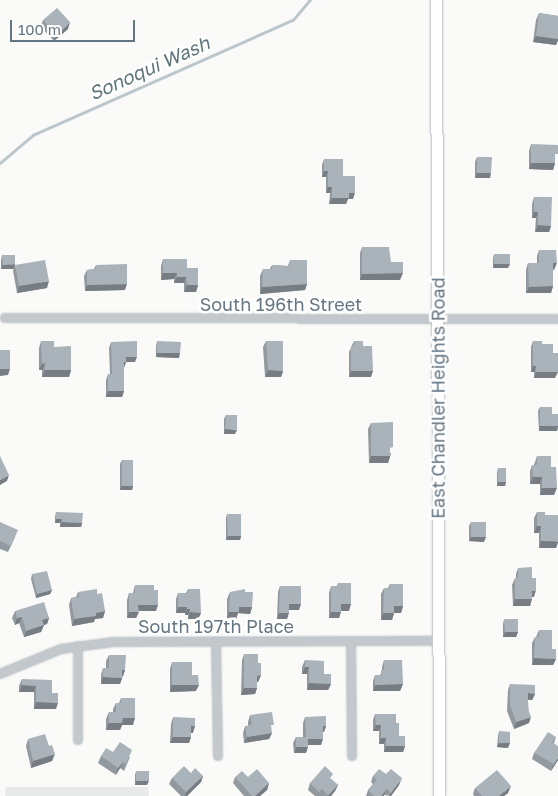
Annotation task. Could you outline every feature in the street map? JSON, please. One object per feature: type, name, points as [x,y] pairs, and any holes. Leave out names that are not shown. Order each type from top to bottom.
[{"type":"main road","name":"East Chandler Heights Road","points":[[436,0],[439,796]]},
{"type":"street","name":"South 196th Street","points":[[5,318],[558,319]]},
{"type":"street","name":"South 197th Place","points":[[0,674],[46,654],[78,646],[137,640],[438,641]]},
{"type":"street","points":[[216,641],[218,756]]},
{"type":"street","points":[[351,641],[352,756]]},
{"type":"street","points":[[78,646],[78,740]]},
{"type":"shaded area","points":[[6,787],[148,787],[149,796],[5,796]]},
{"type":"building","points":[[57,8],[70,22],[57,35],[43,20]]},
{"type":"building","points":[[539,13],[558,16],[558,39],[536,36]]},
{"type":"building","points":[[531,144],[558,145],[555,163],[531,163]]},
{"type":"building","points":[[477,157],[492,157],[491,173],[477,173]]},
{"type":"building","points":[[324,159],[343,159],[343,176],[355,176],[355,193],[349,193],[349,198],[332,198],[332,187],[328,187],[328,171],[324,171]]},
{"type":"building","points":[[534,197],[552,197],[551,226],[538,225],[538,212],[534,212]]},
{"type":"building","points":[[362,247],[389,247],[391,262],[403,262],[403,273],[362,274]]},
{"type":"building","points":[[539,250],[556,250],[557,263],[553,263],[553,286],[529,287],[528,263],[539,263]]},
{"type":"building","points":[[494,254],[510,254],[510,264],[494,264]]},
{"type":"building","points":[[2,255],[15,255],[15,264],[3,265]]},
{"type":"building","points":[[163,259],[187,259],[187,268],[198,268],[198,285],[187,285],[186,277],[177,277],[177,273],[163,273]]},
{"type":"building","points":[[45,260],[49,281],[19,286],[15,265]]},
{"type":"building","points":[[290,260],[307,260],[307,284],[262,287],[263,269],[272,269],[272,265],[290,266]]},
{"type":"building","points":[[127,264],[127,284],[87,285],[87,270],[96,269],[96,265]]},
{"type":"building","points":[[41,341],[54,341],[54,347],[71,346],[71,370],[45,370],[45,363],[42,364]]},
{"type":"building","points":[[137,341],[137,357],[126,357],[126,362],[124,362],[124,391],[108,391],[108,374],[112,374],[111,342]]},
{"type":"building","points":[[157,341],[181,342],[180,353],[157,353]]},
{"type":"building","points":[[266,341],[283,341],[283,371],[268,370]]},
{"type":"building","points":[[354,341],[363,341],[363,346],[372,346],[373,371],[351,371],[351,346],[354,346]]},
{"type":"building","points":[[533,341],[542,341],[542,344],[553,344],[553,353],[558,353],[558,372],[536,372],[536,366],[533,366]]},
{"type":"building","points":[[0,350],[10,350],[10,369],[0,369]]},
{"type":"building","points":[[540,407],[552,407],[552,414],[558,414],[558,426],[540,426]]},
{"type":"building","points":[[226,415],[237,415],[237,430],[225,429]]},
{"type":"building","points":[[393,422],[393,447],[390,448],[390,456],[371,456],[371,423]]},
{"type":"building","points":[[0,456],[9,475],[0,480]]},
{"type":"building","points":[[537,456],[551,456],[551,467],[556,467],[557,488],[542,488],[542,477],[533,477],[532,465],[537,465]]},
{"type":"building","points":[[122,460],[133,460],[133,486],[122,486]]},
{"type":"building","points":[[498,468],[506,468],[506,482],[498,482]]},
{"type":"building","points":[[56,512],[83,513],[82,523],[62,522],[62,519],[56,519]]},
{"type":"building","points":[[537,512],[545,512],[545,515],[558,515],[558,541],[541,541],[541,526],[537,526]]},
{"type":"building","points":[[227,514],[241,514],[241,536],[228,536]]},
{"type":"building","points":[[0,522],[18,530],[11,546],[0,541]]},
{"type":"building","points":[[471,522],[486,522],[486,537],[471,537]]},
{"type":"building","points":[[532,567],[532,578],[536,578],[536,590],[532,591],[532,599],[515,599],[515,578],[518,578],[518,568]]},
{"type":"building","points":[[47,571],[52,590],[37,594],[32,574]]},
{"type":"building","points":[[338,583],[351,583],[351,604],[341,604],[341,612],[331,612],[331,586],[338,586]]},
{"type":"building","points":[[390,584],[403,584],[403,606],[394,606],[394,613],[383,613],[384,588],[390,588]]},
{"type":"building","points":[[135,585],[154,585],[154,590],[158,590],[158,605],[138,605],[139,612],[129,612],[129,593],[135,593]]},
{"type":"building","points":[[280,586],[301,586],[301,604],[289,604],[289,613],[279,613]]},
{"type":"building","points":[[97,589],[97,594],[102,593],[105,611],[96,613],[96,616],[74,619],[71,598],[79,597],[78,592]]},
{"type":"building","points":[[188,589],[200,589],[201,613],[190,612],[190,609],[187,609],[187,607],[178,607],[178,593],[188,593]]},
{"type":"building","points":[[245,589],[245,592],[253,592],[252,607],[239,607],[239,612],[229,612],[230,592]]},
{"type":"building","points":[[44,602],[49,618],[42,620],[44,625],[26,631],[22,617],[17,618],[15,611]]},
{"type":"building","points":[[504,619],[518,619],[518,632],[505,632]]},
{"type":"building","points":[[539,630],[552,630],[552,649],[556,649],[556,659],[534,658],[535,637],[539,637]]},
{"type":"building","points":[[244,654],[258,654],[258,663],[261,663],[261,675],[257,676],[257,688],[244,688]]},
{"type":"building","points":[[109,655],[126,655],[125,670],[122,670],[122,678],[103,677],[103,668],[109,668]]},
{"type":"building","points":[[305,660],[324,661],[324,674],[331,674],[331,684],[309,683],[309,667],[305,667]]},
{"type":"building","points":[[384,660],[402,660],[403,684],[375,685],[375,675],[381,675],[381,670],[384,670]]},
{"type":"building","points":[[172,662],[192,662],[192,675],[198,675],[199,685],[172,685]]},
{"type":"building","points":[[22,679],[52,680],[52,693],[58,693],[58,703],[36,702],[36,686],[22,685]]},
{"type":"building","points":[[510,684],[535,685],[535,694],[528,693],[528,709],[531,717],[516,722],[510,705]]},
{"type":"building","points":[[121,698],[135,698],[135,718],[123,718],[122,723],[109,723],[109,712],[116,712],[116,703],[121,703]]},
{"type":"building","points":[[272,712],[274,725],[271,725],[272,733],[247,737],[245,726],[252,725],[250,715]]},
{"type":"building","points":[[375,714],[396,714],[396,723],[399,723],[399,736],[405,736],[405,746],[386,746],[386,738],[381,738],[381,725],[376,725]]},
{"type":"building","points":[[326,716],[326,726],[323,726],[323,739],[308,739],[308,747],[296,747],[296,737],[306,737],[305,717]]},
{"type":"building","points":[[173,717],[195,718],[195,726],[191,726],[191,737],[173,737]]},
{"type":"building","points":[[499,731],[510,732],[510,743],[499,743]]},
{"type":"building","points":[[548,732],[556,737],[552,742],[558,746],[558,758],[554,764],[534,753]]},
{"type":"building","points":[[45,734],[49,746],[52,745],[55,754],[33,761],[28,739]]},
{"type":"building","points":[[120,742],[132,750],[126,764],[123,762],[118,768],[101,756],[106,748],[113,752]]},
{"type":"building","points":[[184,766],[191,773],[195,768],[203,776],[186,792],[172,778]]},
{"type":"building","points":[[325,766],[333,774],[330,778],[338,785],[328,795],[322,789],[319,792],[310,783]]},
{"type":"building","points":[[257,769],[269,783],[255,796],[252,796],[235,777],[242,771],[248,777]]},
{"type":"building","points":[[379,769],[386,774],[391,769],[402,778],[391,793],[387,789],[381,796],[374,796],[368,790],[377,780],[373,776]]},
{"type":"building","points":[[497,770],[511,786],[499,796],[482,796],[475,788]]},
{"type":"building","points":[[136,771],[149,771],[149,781],[136,781]]},
{"type":"waterway","name":"Sonoqui Wash","points":[[0,163],[33,135],[293,20],[310,0]]}]
